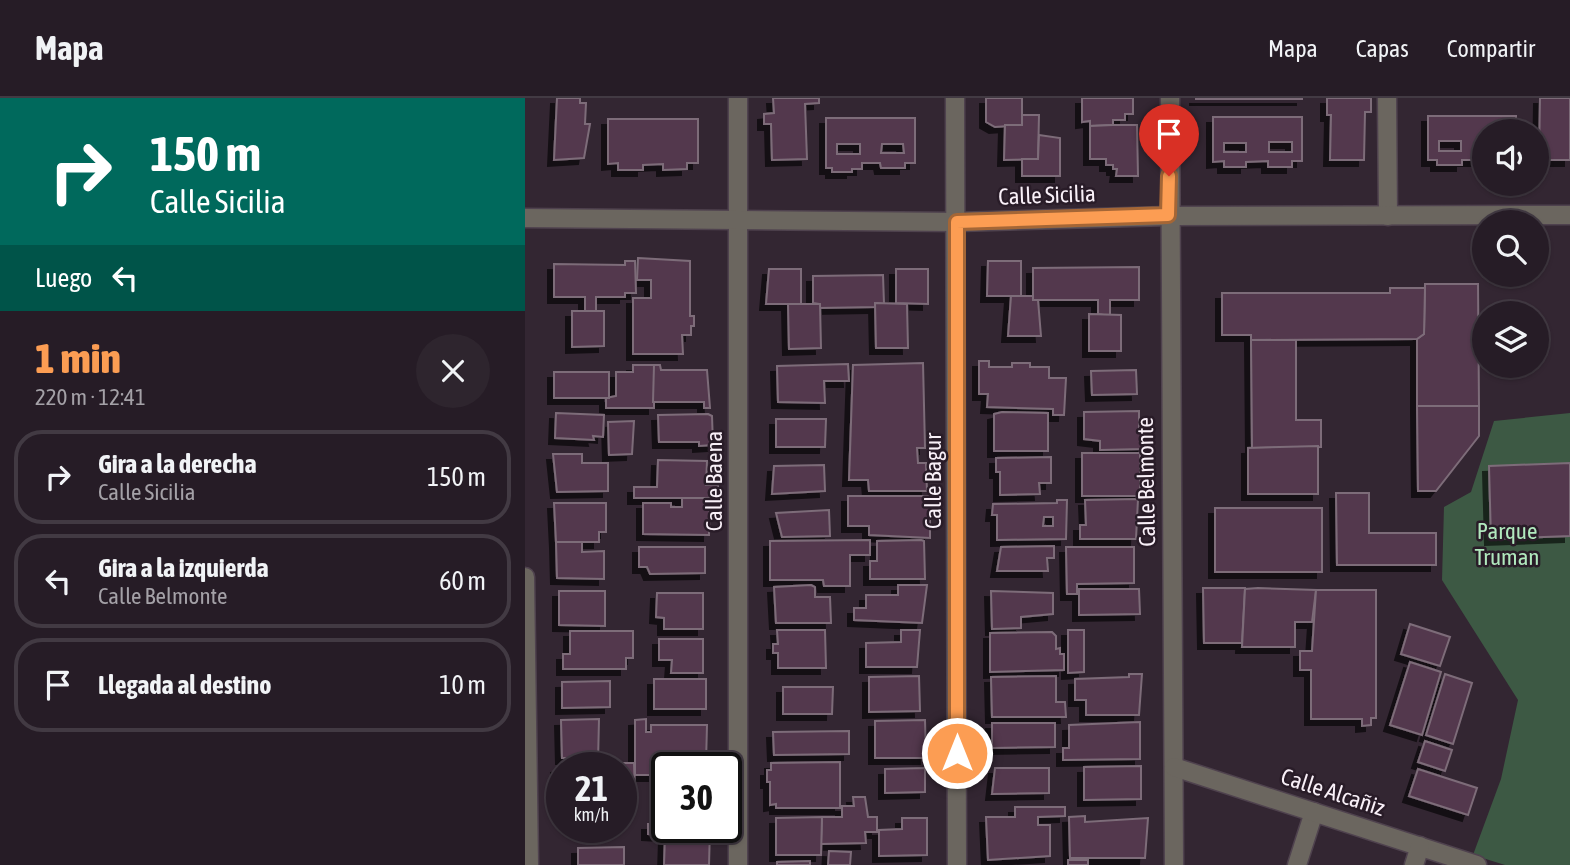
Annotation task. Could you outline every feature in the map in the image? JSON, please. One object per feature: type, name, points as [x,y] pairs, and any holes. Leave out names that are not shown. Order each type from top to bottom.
[{"type":"street","name":"Calle Baena","points":[[738,98],[738,865]]},
{"type":"street","name":"Calle Bagur","points":[[955,98],[957,865]]},
{"type":"street","name":"Calle Belmonte","points":[[1170,98],[1168,215],[1174,865]]},
{"type":"street","points":[[1387,98],[1388,216]]},
{"type":"street","name":"Calle Sicilia","points":[[525,218],[957,222],[1168,215],[1570,215]]},
{"type":"street","points":[[525,577],[530,865]]},
{"type":"street","name":"Calle Alcañiz","points":[[1174,767],[1477,865]]},
{"type":"street","points":[[1297,865],[1314,812]]},
{"type":"street","points":[[1415,865],[1420,846]]},
{"type":"green space","name":"Parque Truman","points":[[1570,413],[1570,865],[1505,865],[1473,855],[1501,779],[1518,700],[1442,580],[1444,507],[1471,492],[1494,421]]},
{"type":"building","points":[[557,98],[580,98],[580,103],[586,103],[585,124],[590,124],[584,158],[554,160]]},
{"type":"building","points":[[773,98],[819,98],[819,103],[805,104],[807,159],[772,160],[771,124],[764,124],[764,114],[774,113]]},
{"type":"building","points":[[986,98],[1022,98],[1022,125],[995,127],[986,122]]},
{"type":"building","points":[[1082,98],[1133,98],[1133,114],[1125,114],[1125,120],[1113,120],[1113,125],[1090,126],[1090,121],[1082,122]]},
{"type":"building","points":[[1302,98],[1302,99],[1196,99]]},
{"type":"building","points":[[1327,98],[1371,98],[1371,112],[1365,112],[1364,160],[1330,160],[1331,115],[1327,115]]},
{"type":"building","points":[[1540,98],[1570,98],[1570,160],[1549,160],[1549,119],[1540,119]]},
{"type":"building","points":[[1022,115],[1039,115],[1038,159],[1004,160],[1005,125],[1022,125]]},
{"type":"building","points":[[1428,116],[1516,116],[1516,119],[1472,119],[1472,160],[1462,160],[1462,165],[1437,165],[1437,160],[1428,160]],"holes":[[[1439,141],[1461,141],[1461,151],[1439,151]]]},
{"type":"building","points":[[1213,117],[1302,117],[1302,161],[1292,161],[1292,167],[1268,167],[1268,161],[1246,162],[1246,167],[1224,167],[1224,161],[1213,162]],"holes":[[[1269,142],[1292,142],[1292,152],[1269,152]],[[1224,143],[1246,143],[1246,152],[1224,152]]]},
{"type":"building","points":[[826,118],[915,118],[915,163],[905,163],[905,168],[881,168],[880,163],[862,163],[862,169],[852,169],[852,172],[832,172],[832,168],[826,168]],"holes":[[[837,144],[860,144],[860,154],[837,154]],[[882,144],[903,144],[904,153],[881,153]]]},
{"type":"building","points":[[608,119],[698,119],[698,163],[687,163],[687,169],[663,170],[663,164],[643,165],[643,170],[618,170],[618,163],[608,164]]},
{"type":"building","points":[[1137,125],[1138,176],[1116,176],[1117,169],[1113,169],[1113,165],[1106,165],[1106,159],[1090,159],[1090,126]]},
{"type":"building","points":[[1039,135],[1060,138],[1060,176],[1022,176],[1022,159],[1038,159]]},
{"type":"building","points":[[638,258],[690,261],[690,316],[694,316],[694,326],[691,326],[691,335],[682,335],[683,354],[633,354],[633,298],[651,298],[651,280],[637,280]]},
{"type":"building","points":[[625,261],[635,261],[636,293],[625,293],[625,297],[596,297],[596,311],[585,311],[585,297],[554,297],[554,264],[625,265]]},
{"type":"building","points":[[988,261],[1021,261],[1021,296],[987,296]]},
{"type":"building","points":[[1139,267],[1139,300],[1110,300],[1110,316],[1098,314],[1098,300],[1033,300],[1033,268]]},
{"type":"building","points":[[769,269],[801,269],[801,304],[766,304]]},
{"type":"building","points":[[896,269],[928,269],[928,304],[896,303]]},
{"type":"building","points":[[883,275],[884,304],[875,303],[875,307],[820,308],[820,304],[813,303],[813,276]]},
{"type":"building","points":[[1425,284],[1472,284],[1472,287],[1478,287],[1478,301],[1472,301],[1472,378],[1479,378],[1479,406],[1417,406],[1417,339],[1424,334]]},
{"type":"building","points":[[1390,288],[1425,288],[1424,334],[1417,339],[1251,340],[1251,335],[1222,335],[1222,293],[1390,293]]},
{"type":"building","points":[[1011,296],[1033,296],[1033,300],[1038,300],[1041,336],[1008,336]]},
{"type":"building","points":[[875,303],[907,304],[908,348],[876,348]]},
{"type":"building","points":[[788,304],[820,304],[821,348],[789,349]]},
{"type":"building","points":[[572,311],[604,311],[604,346],[572,347]]},
{"type":"building","points":[[1089,314],[1121,315],[1121,351],[1089,351]]},
{"type":"building","points":[[1251,340],[1296,340],[1296,420],[1321,420],[1321,447],[1252,448]]},
{"type":"building","points":[[979,361],[989,361],[989,367],[1012,367],[1012,363],[1030,363],[1030,367],[1049,367],[1049,378],[1066,378],[1064,415],[1053,415],[1053,409],[987,407],[988,394],[979,394]]},
{"type":"building","points":[[923,363],[925,448],[917,448],[918,463],[926,463],[927,491],[869,491],[868,480],[849,480],[853,365]]},
{"type":"building","points":[[848,364],[849,381],[824,381],[825,403],[778,402],[777,366]]},
{"type":"building","points":[[633,365],[654,365],[654,408],[606,408],[606,398],[616,396],[616,372],[633,372]]},
{"type":"building","points":[[654,365],[660,365],[661,370],[707,370],[710,408],[704,408],[704,402],[653,402]]},
{"type":"building","points":[[1136,370],[1137,394],[1092,395],[1091,371]]},
{"type":"building","points":[[554,372],[609,372],[609,398],[554,398]]},
{"type":"building","points":[[1417,406],[1479,406],[1479,436],[1436,491],[1418,491]]},
{"type":"building","points":[[1139,411],[1139,429],[1144,428],[1143,449],[1100,450],[1100,441],[1084,439],[1084,412]]},
{"type":"building","points":[[556,413],[604,415],[603,437],[593,436],[594,440],[555,438]]},
{"type":"building","points":[[1048,413],[1048,451],[994,451],[994,414]]},
{"type":"building","points":[[658,415],[712,416],[713,445],[699,446],[699,442],[659,442]]},
{"type":"building","points":[[776,419],[826,419],[825,447],[776,447]]},
{"type":"building","points":[[634,421],[632,454],[609,455],[608,422]]},
{"type":"building","points":[[1318,446],[1318,494],[1248,494],[1248,448]]},
{"type":"building","points":[[1082,453],[1140,453],[1140,496],[1082,496]]},
{"type":"building","points":[[553,454],[582,454],[582,463],[608,463],[608,491],[557,492]]},
{"type":"building","points":[[1051,457],[1051,483],[1039,483],[1040,494],[1000,495],[1000,472],[996,472],[996,458]]},
{"type":"building","points":[[658,460],[707,461],[706,485],[718,485],[718,498],[634,498],[634,487],[657,487]]},
{"type":"building","points":[[1570,463],[1570,536],[1491,539],[1489,466]]},
{"type":"building","points":[[824,465],[825,491],[772,494],[774,466]]},
{"type":"building","points":[[1336,493],[1369,493],[1369,533],[1436,533],[1436,565],[1337,565]]},
{"type":"building","points":[[848,496],[930,496],[930,538],[869,535],[869,526],[848,526]]},
{"type":"building","points":[[682,498],[710,498],[709,535],[643,534],[643,503],[671,503],[671,507],[682,507]]},
{"type":"building","points":[[1138,499],[1136,539],[1080,539],[1080,525],[1086,525],[1085,500]]},
{"type":"building","points":[[1057,500],[1067,500],[1066,539],[997,540],[997,515],[992,515],[993,504],[1057,503]],"holes":[[[1044,517],[1053,517],[1053,526],[1043,526]]]},
{"type":"building","points":[[554,503],[606,503],[606,532],[599,532],[599,542],[556,542]]},
{"type":"building","points":[[1215,508],[1322,508],[1322,572],[1215,572]]},
{"type":"building","points":[[829,510],[830,536],[782,537],[776,513]]},
{"type":"building","points":[[870,540],[870,555],[850,555],[850,586],[824,586],[823,580],[770,580],[770,541]]},
{"type":"building","points":[[877,541],[924,541],[925,579],[870,579],[870,561],[877,561]]},
{"type":"building","points":[[556,542],[582,542],[582,552],[604,551],[604,579],[557,578]]},
{"type":"building","points":[[1054,546],[1054,558],[1047,558],[1048,571],[997,571],[1001,547]]},
{"type":"building","points":[[639,547],[705,547],[705,573],[650,574],[647,567],[639,567]]},
{"type":"building","points":[[1066,547],[1134,547],[1134,583],[1077,584],[1077,594],[1067,594]]},
{"type":"building","points":[[898,585],[927,585],[922,623],[854,620],[854,608],[866,608],[866,595],[898,595]]},
{"type":"building","points":[[774,587],[815,587],[815,597],[830,597],[831,623],[776,623]]},
{"type":"building","points":[[1203,588],[1245,588],[1242,643],[1204,643]]},
{"type":"building","points":[[1079,589],[1139,589],[1140,614],[1079,615]]},
{"type":"building","points":[[1245,589],[1316,590],[1312,622],[1295,622],[1295,647],[1242,647]]},
{"type":"building","points":[[1316,590],[1376,590],[1376,718],[1371,718],[1371,725],[1362,726],[1362,719],[1311,719],[1311,670],[1300,670],[1300,651],[1312,651]]},
{"type":"building","points":[[559,591],[605,591],[605,626],[559,625]]},
{"type":"building","points":[[991,591],[1053,593],[1053,614],[1021,617],[1021,628],[992,629]]},
{"type":"building","points":[[657,593],[703,593],[703,629],[664,629],[664,618],[656,617]]},
{"type":"building","points":[[1410,624],[1450,637],[1440,666],[1401,654]]},
{"type":"building","points":[[777,630],[825,630],[826,668],[778,668],[778,653],[773,653],[773,644],[778,644]]},
{"type":"building","points":[[901,630],[920,630],[917,667],[866,667],[866,643],[901,642]]},
{"type":"building","points":[[1068,630],[1084,630],[1084,672],[1068,673]]},
{"type":"building","points":[[570,631],[633,631],[633,658],[626,658],[626,669],[563,669],[563,654],[570,654]]},
{"type":"building","points":[[1052,632],[1056,636],[1056,649],[1060,648],[1060,654],[1064,654],[1064,670],[990,672],[990,633]]},
{"type":"building","points":[[659,639],[703,639],[703,673],[671,673],[672,660],[659,660]]},
{"type":"building","points":[[1410,662],[1441,672],[1422,735],[1390,725]]},
{"type":"building","points":[[1129,674],[1142,674],[1139,715],[1086,715],[1086,700],[1075,700],[1075,679],[1129,677]]},
{"type":"building","points":[[1445,674],[1472,683],[1453,744],[1426,735]]},
{"type":"building","points":[[919,676],[920,711],[869,712],[869,677]]},
{"type":"building","points":[[1056,676],[1056,702],[1065,702],[1066,717],[992,717],[991,677]]},
{"type":"building","points":[[654,679],[706,679],[706,709],[654,709]]},
{"type":"building","points":[[610,681],[610,707],[562,708],[562,682]]},
{"type":"building","points":[[783,687],[833,687],[832,714],[783,714]]},
{"type":"building","points":[[599,719],[598,752],[562,752],[561,720]]},
{"type":"building","points":[[646,719],[646,732],[651,732],[651,725],[707,725],[706,752],[651,752],[651,775],[637,775],[635,720]]},
{"type":"building","points":[[925,720],[926,758],[875,758],[875,721]]},
{"type":"building","points":[[1140,722],[1140,759],[1063,760],[1063,748],[1069,748],[1069,725]]},
{"type":"building","points":[[992,723],[1055,723],[1055,747],[992,748]]},
{"type":"building","points":[[849,731],[849,754],[774,755],[773,732]]},
{"type":"building","points":[[1425,741],[1452,750],[1445,771],[1418,762]]},
{"type":"building","points":[[840,762],[840,808],[776,808],[776,804],[770,805],[767,770],[771,770],[771,763]]},
{"type":"building","points":[[1141,766],[1141,799],[1084,800],[1084,767]]},
{"type":"building","points":[[925,768],[925,792],[885,793],[885,769]]},
{"type":"building","points":[[995,768],[1049,768],[1049,793],[992,794]]},
{"type":"building","points":[[1418,769],[1477,788],[1468,815],[1409,796]]},
{"type":"building","points":[[853,797],[865,797],[868,817],[877,817],[877,832],[865,832],[866,843],[821,844],[822,817],[842,817],[842,806],[854,806]]},
{"type":"building","points":[[1015,807],[1065,807],[1065,816],[1038,817],[1038,825],[1050,825],[1050,856],[988,860],[986,817],[1015,817]]},
{"type":"building","points":[[1085,816],[1085,822],[1148,818],[1145,858],[1070,858],[1069,817]]},
{"type":"building","points":[[822,817],[821,855],[776,855],[776,818]]},
{"type":"building","points":[[902,818],[927,818],[927,855],[879,856],[879,830],[902,829]]},
{"type":"building","points":[[665,843],[710,843],[709,865],[664,865]]},
{"type":"building","points":[[624,847],[624,865],[578,865],[578,848]]},
{"type":"building","points":[[829,851],[851,852],[850,865],[828,865]]},
{"type":"building","points":[[1068,860],[1088,860],[1088,865],[1068,865]]},
{"type":"building","points":[[810,861],[810,865],[777,865],[777,862]]},
{"type":"route","points":[[957,753],[957,222],[1168,215],[1169,176]]}]
